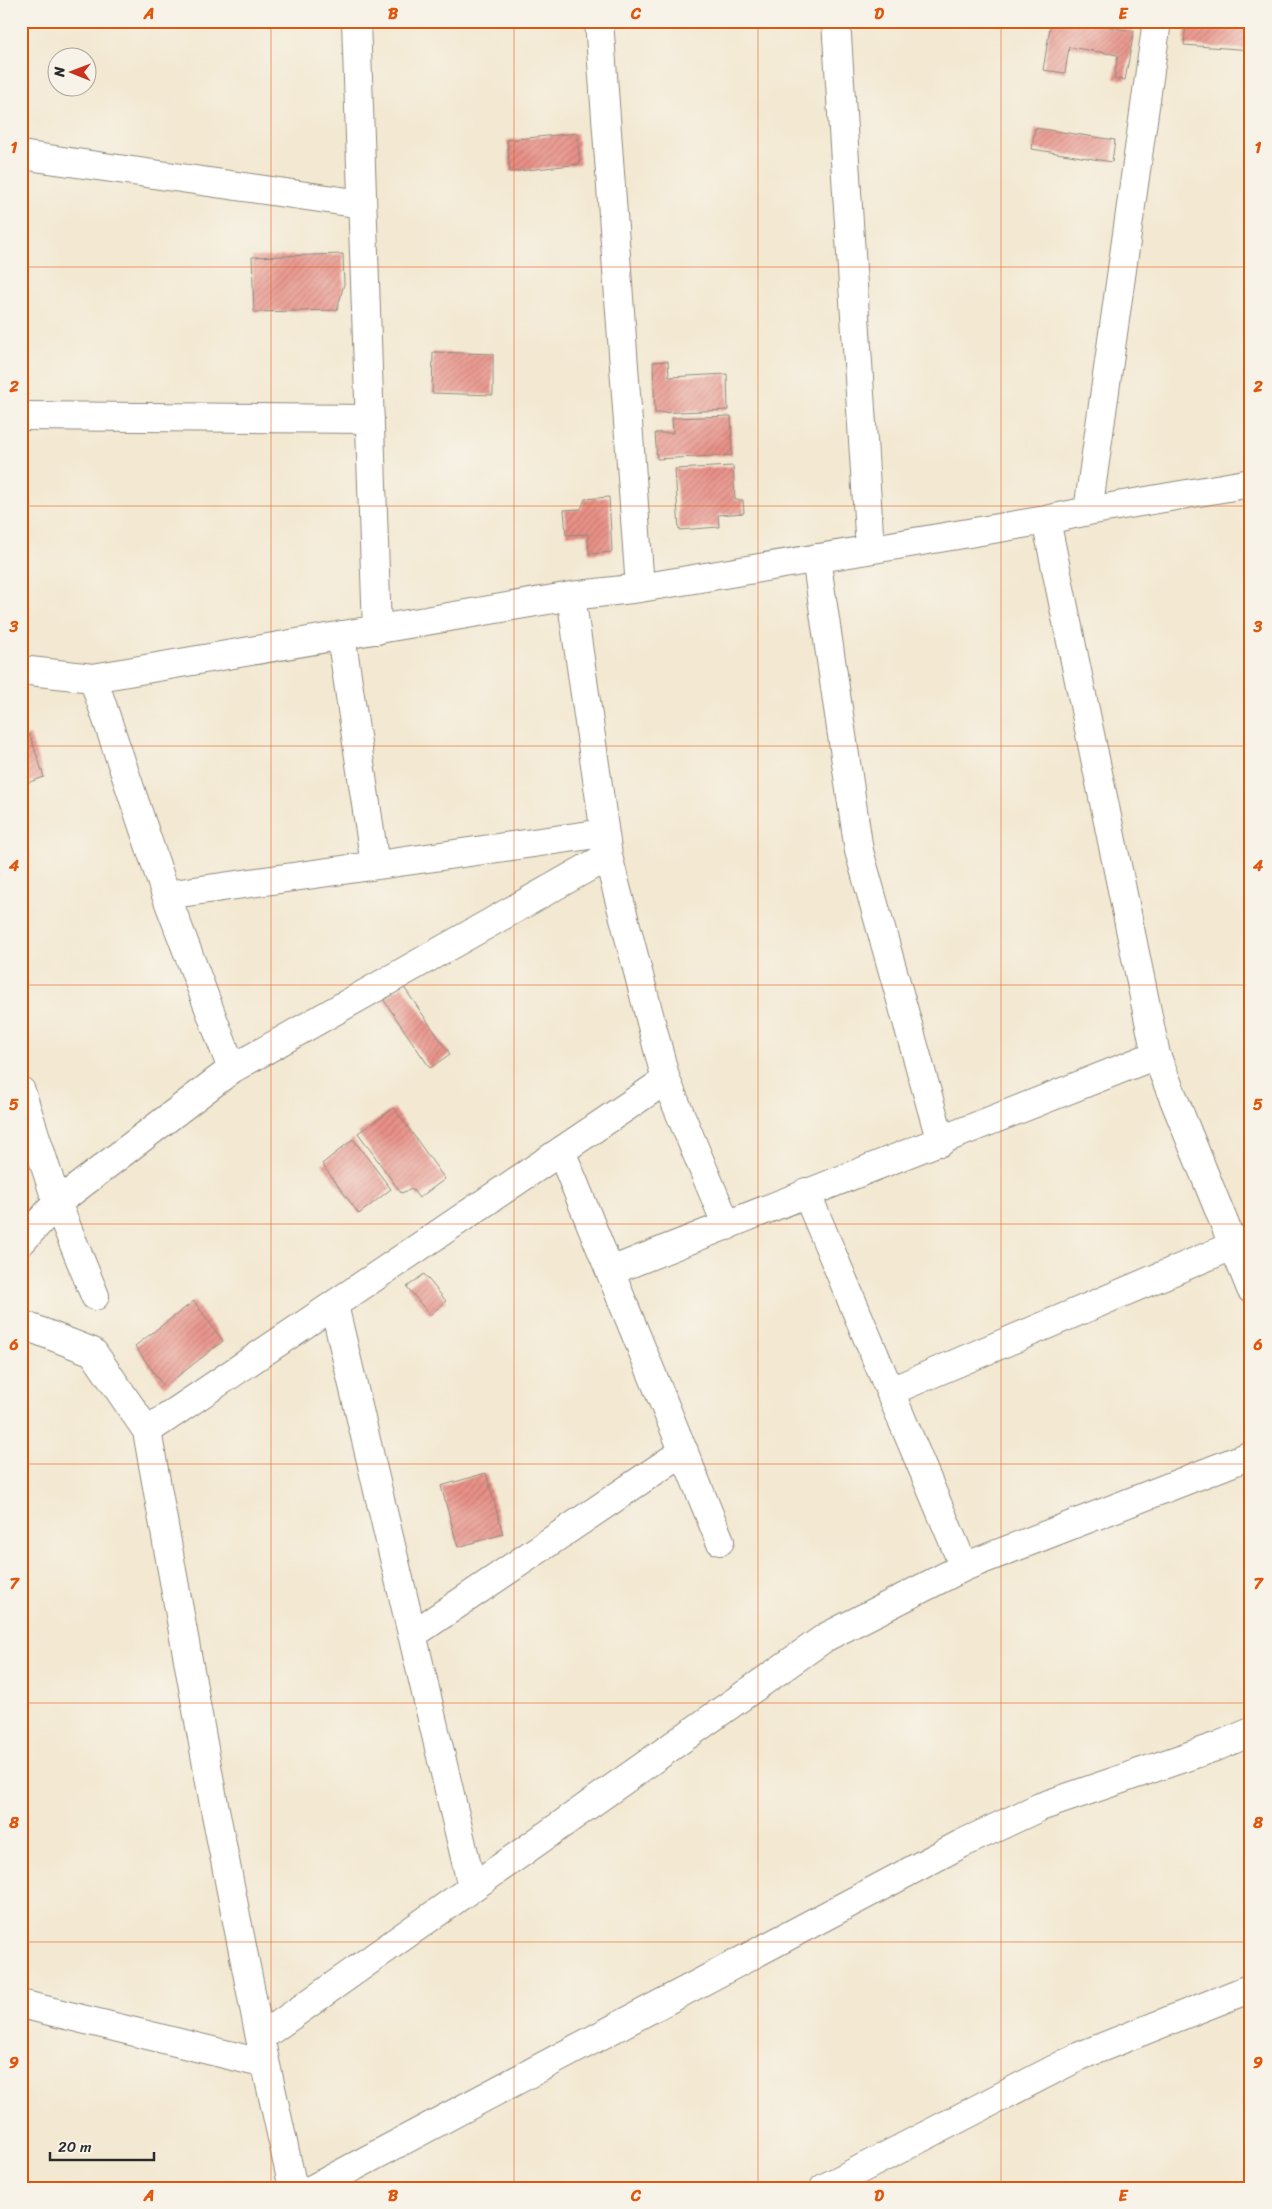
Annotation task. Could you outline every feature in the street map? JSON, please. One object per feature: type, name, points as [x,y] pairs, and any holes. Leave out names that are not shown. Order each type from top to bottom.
[{"type":"street","points":[[356,21],[377,630]]},
{"type":"street","points":[[600,21],[640,588]]},
{"type":"street","points":[[836,21],[870,549]]},
{"type":"street","points":[[1088,511],[1157,21]]},
{"type":"street","points":[[21,155],[362,204]]},
{"type":"street","points":[[21,416],[370,419]]},
{"type":"street","points":[[21,670],[92,678],[570,596],[640,588],[1046,520],[1251,483]]},
{"type":"street","points":[[1046,520],[1156,1055],[1241,1242],[1251,1290]]},
{"type":"street","points":[[816,558],[858,850],[941,1142]]},
{"type":"street","points":[[570,596],[606,845],[666,1080],[727,1226]]},
{"type":"street","points":[[341,636],[376,865]]},
{"type":"street","points":[[92,678],[166,895],[232,1070]]},
{"type":"street","points":[[166,895],[376,865],[606,845]]},
{"type":"street","points":[[21,1242],[57,1203],[232,1070],[606,845]]},
{"type":"street","points":[[611,1271],[727,1226],[806,1192],[941,1142],[1156,1055]]},
{"type":"street","points":[[148,1431],[666,1080]]},
{"type":"street","points":[[21,1091],[57,1203],[95,1296]]},
{"type":"street","points":[[561,1151],[720,1541]]},
{"type":"street","points":[[806,1192],[964,1567]]},
{"type":"street","points":[[891,1391],[1241,1242]]},
{"type":"street","points":[[334,1305],[472,1887]]},
{"type":"street","points":[[21,1324],[93,1352],[148,1431],[213,1799],[262,2051],[293,2188]]},
{"type":"street","points":[[412,1635],[684,1452]]},
{"type":"street","points":[[21,2004],[262,2051],[472,1887],[826,1637],[964,1567],[1251,1456]]},
{"type":"street","points":[[314,2188],[961,1844],[1011,1820],[1066,1798],[1218,1746],[1251,1732]]},
{"type":"street","points":[[824,2188],[1080,2056],[1251,1988]]},
{"type":"building","points":[[1051,21],[1072,21],[1134,31],[1125,80],[1114,79],[1118,55],[1069,47],[1065,73],[1043,70]]},
{"type":"building","points":[[1186,21],[1251,21],[1251,50],[1184,45]]},
{"type":"building","points":[[1035,128],[1115,140],[1112,162],[1032,149]]},
{"type":"building","points":[[577,133],[580,164],[510,172],[507,140]]},
{"type":"building","points":[[343,254],[344,284],[337,310],[254,312],[252,257]]},
{"type":"building","points":[[433,352],[493,354],[493,395],[432,393]]},
{"type":"building","points":[[668,361],[669,377],[727,374],[728,410],[655,413],[653,362]]},
{"type":"building","points":[[731,416],[732,455],[657,459],[655,433],[673,433],[672,418]]},
{"type":"building","points":[[733,466],[735,500],[743,500],[744,513],[718,515],[719,527],[679,530],[675,469]]},
{"type":"building","points":[[609,497],[612,552],[589,554],[588,534],[566,535],[564,510],[581,509],[585,499]]},
{"type":"building","points":[[30,735],[44,777],[21,785],[21,738]]},
{"type":"building","points":[[403,986],[450,1054],[430,1068],[383,999]]},
{"type":"building","points":[[394,1108],[445,1179],[419,1198],[412,1189],[401,1193],[358,1133]]},
{"type":"building","points":[[353,1139],[391,1189],[359,1214],[322,1164]]},
{"type":"building","points":[[424,1274],[446,1301],[430,1315],[407,1287]]},
{"type":"building","points":[[194,1301],[223,1341],[164,1387],[135,1346]]},
{"type":"building","points":[[486,1473],[503,1534],[458,1547],[441,1486]]}]
